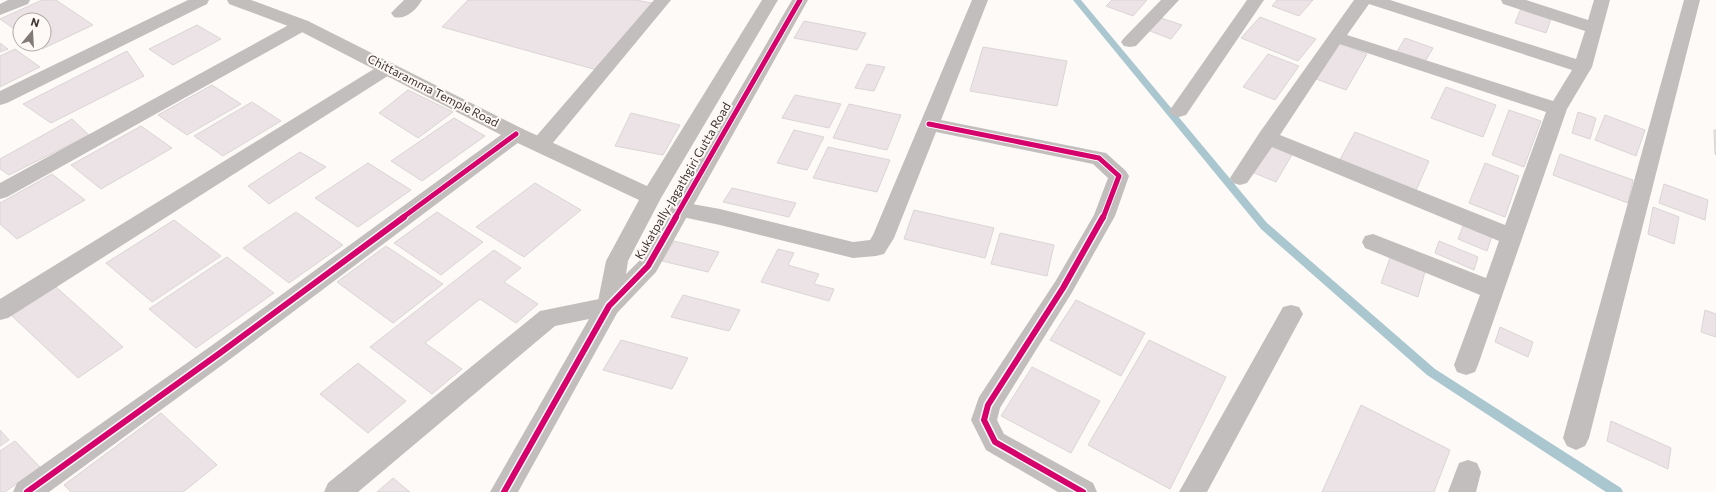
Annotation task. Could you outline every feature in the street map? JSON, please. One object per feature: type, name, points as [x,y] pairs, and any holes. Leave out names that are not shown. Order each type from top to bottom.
[{"type":"street","points":[[0,10],[22,0]]},
{"type":"street","points":[[0,99],[202,0]]},
{"type":"street","name":"Chittaramma Temple Road","points":[[235,0],[302,25],[516,134],[651,197]]},
{"type":"street","points":[[400,13],[414,0]]},
{"type":"street","points":[[540,145],[663,0]]},
{"type":"street","name":"Kukatpally-Jagathgiri Gutta Road","points":[[609,306],[617,261],[651,197],[770,0]]},
{"type":"street","name":"Kukatpally-Jagathgiri Gutta Road","points":[[504,492],[609,306],[648,266],[800,0]]},
{"type":"street","points":[[681,210],[720,217],[853,250],[876,248],[884,238],[980,0]]},
{"type":"street","points":[[1130,42],[1171,0]]},
{"type":"street","points":[[1179,111],[1256,0]]},
{"type":"street","points":[[1240,178],[1336,36],[1363,0]]},
{"type":"street","points":[[1373,0],[1583,67]]},
{"type":"street","points":[[1509,0],[1594,28]]},
{"type":"street","points":[[1466,365],[1557,109],[1583,67],[1602,0]]},
{"type":"street","points":[[1576,438],[1692,0]]},
{"type":"street","points":[[0,192],[302,25]]},
{"type":"street","points":[[1336,36],[1557,109]]},
{"type":"street","points":[[0,311],[388,68]]},
{"type":"street","points":[[929,124],[1099,158],[1119,176],[1104,216],[1062,288],[988,405],[984,420],[995,442],[1083,492]]},
{"type":"street","points":[[27,492],[220,353],[516,134]]},
{"type":"street","points":[[1267,137],[1512,236]]},
{"type":"street","points":[[1373,242],[1492,290]]},
{"type":"street","points":[[338,492],[548,318],[609,306]]},
{"type":"street","points":[[1193,492],[1291,314]]},
{"type":"building","points":[[42,0],[56,0],[93,25],[52,44],[52,12],[15,12]]},
{"type":"building","points":[[468,0],[636,0],[652,3],[597,70],[442,27]]},
{"type":"building","points":[[1112,0],[1147,0],[1133,16],[1106,6]]},
{"type":"building","points":[[1277,0],[1313,0],[1299,16],[1272,6]]},
{"type":"building","points":[[1522,6],[1552,16],[1546,33],[1515,23]]},
{"type":"building","points":[[12,14],[12,27],[0,19]]},
{"type":"building","points":[[1260,17],[1316,39],[1298,61],[1241,38]]},
{"type":"building","points":[[1161,18],[1182,25],[1171,39],[1150,31]]},
{"type":"building","points":[[804,21],[866,33],[857,50],[794,38]]},
{"type":"building","points":[[197,25],[221,39],[173,65],[149,49]]},
{"type":"building","points":[[1405,38],[1433,48],[1423,65],[1395,55]]},
{"type":"building","points":[[0,43],[8,49],[0,52]]},
{"type":"building","points":[[1338,43],[1367,54],[1346,90],[1316,79]]},
{"type":"building","points":[[983,47],[1067,61],[1057,106],[970,91]]},
{"type":"building","points":[[12,50],[12,52],[19,52],[40,67],[0,87],[0,56]]},
{"type":"building","points":[[127,51],[144,76],[51,123],[23,104]]},
{"type":"building","points":[[1268,54],[1299,66],[1275,100],[1243,87]]},
{"type":"building","points":[[867,64],[885,67],[874,91],[855,88]]},
{"type":"building","points":[[212,85],[241,104],[187,135],[158,115]]},
{"type":"building","points":[[1446,87],[1496,105],[1483,137],[1431,118]]},
{"type":"building","points":[[408,90],[453,112],[418,138],[379,113]]},
{"type":"building","points":[[795,95],[841,104],[829,128],[782,118]]},
{"type":"building","points":[[252,102],[281,121],[223,156],[194,136]]},
{"type":"building","points":[[849,104],[901,115],[887,150],[833,138]]},
{"type":"building","points":[[1509,110],[1541,121],[1524,167],[1492,155]]},
{"type":"building","points":[[1578,112],[1596,118],[1590,139],[1572,133]]},
{"type":"building","points":[[631,113],[680,125],[663,155],[615,146]]},
{"type":"building","points":[[1605,115],[1645,130],[1636,156],[1595,140]]},
{"type":"building","points":[[454,118],[485,136],[422,181],[391,161]]},
{"type":"building","points":[[72,119],[89,135],[9,175],[0,169],[0,159]]},
{"type":"building","points":[[141,126],[172,148],[101,189],[71,165]]},
{"type":"building","points":[[794,130],[824,137],[807,170],[777,163]]},
{"type":"building","points":[[1714,130],[1716,130],[1716,155],[1715,154]]},
{"type":"building","points":[[1355,132],[1429,161],[1414,195],[1337,165]]},
{"type":"building","points":[[1269,144],[1293,153],[1276,182],[1252,172]]},
{"type":"building","points":[[828,147],[890,160],[877,192],[813,178]]},
{"type":"building","points":[[300,152],[326,167],[269,204],[248,186]]},
{"type":"building","points":[[1560,154],[1633,180],[1628,203],[1553,175]]},
{"type":"building","points":[[368,163],[411,190],[358,227],[315,198]]},
{"type":"building","points":[[1485,163],[1519,176],[1505,217],[1469,203]]},
{"type":"building","points":[[52,174],[85,200],[17,239],[0,224],[0,203]]},
{"type":"building","points":[[535,183],[581,210],[524,257],[476,227]]},
{"type":"building","points":[[1664,184],[1708,200],[1705,220],[1659,203]]},
{"type":"building","points":[[732,188],[796,203],[789,217],[723,202]]},
{"type":"building","points":[[1653,207],[1679,217],[1674,244],[1648,234]]},
{"type":"building","points":[[914,210],[994,228],[985,258],[904,239]]},
{"type":"building","points":[[296,212],[343,245],[289,283],[243,248]]},
{"type":"building","points":[[437,212],[483,242],[441,275],[394,243]]},
{"type":"building","points":[[174,220],[221,256],[152,302],[106,263]]},
{"type":"building","points":[[1465,221],[1493,233],[1487,251],[1458,239]]},
{"type":"building","points":[[1000,233],[1054,245],[1047,276],[991,264]]},
{"type":"building","points":[[674,241],[719,252],[708,272],[662,261]]},
{"type":"building","points":[[1439,241],[1478,257],[1474,270],[1435,253]]},
{"type":"building","points":[[386,246],[443,284],[393,323],[337,282]]},
{"type":"building","points":[[778,249],[794,253],[788,265],[819,274],[814,284],[834,289],[829,301],[761,282]]},
{"type":"building","points":[[494,250],[521,268],[504,282],[538,304],[516,323],[480,299],[425,343],[462,369],[432,394],[370,347]]},
{"type":"building","points":[[1391,255],[1426,268],[1418,297],[1381,283]]},
{"type":"building","points":[[227,257],[274,293],[196,348],[149,309]]},
{"type":"building","points":[[56,287],[123,347],[78,378],[11,315]]},
{"type":"building","points":[[683,295],[740,310],[729,331],[671,317]]},
{"type":"building","points":[[1076,300],[1145,333],[1121,376],[1050,340]]},
{"type":"building","points":[[1705,310],[1716,314],[1716,337],[1701,332]]},
{"type":"building","points":[[1500,327],[1533,342],[1528,357],[1495,342]]},
{"type":"building","points":[[621,340],[688,358],[672,389],[603,370]]},
{"type":"building","points":[[1149,340],[1226,377],[1170,489],[1088,445]]},
{"type":"building","points":[[358,363],[406,401],[368,433],[320,394]]},
{"type":"building","points":[[1032,367],[1100,401],[1071,453],[1001,416]]},
{"type":"building","points":[[1361,405],[1450,450],[1434,492],[1322,492]]},
{"type":"building","points":[[161,413],[217,465],[183,492],[71,492],[64,485]]},
{"type":"building","points":[[1611,421],[1671,448],[1668,469],[1607,441]]},
{"type":"building","points":[[0,430],[9,440],[0,446]]},
{"type":"building","points":[[15,441],[40,467],[5,492],[0,492],[0,451]]},
{"type":"building","points":[[393,478],[410,492],[377,492]]},
{"type":"waterway","points":[[1077,0],[1264,226],[1431,372],[1617,492]]},
{"type":"cycle path","points":[[504,492],[609,306],[648,266],[800,0]]},
{"type":"cycle path","points":[[929,124],[1099,158],[1119,176],[1104,216],[1063,288],[988,405],[984,420],[995,442],[1083,492]]},
{"type":"cycle path","points":[[27,492],[220,353],[516,134]]}]
